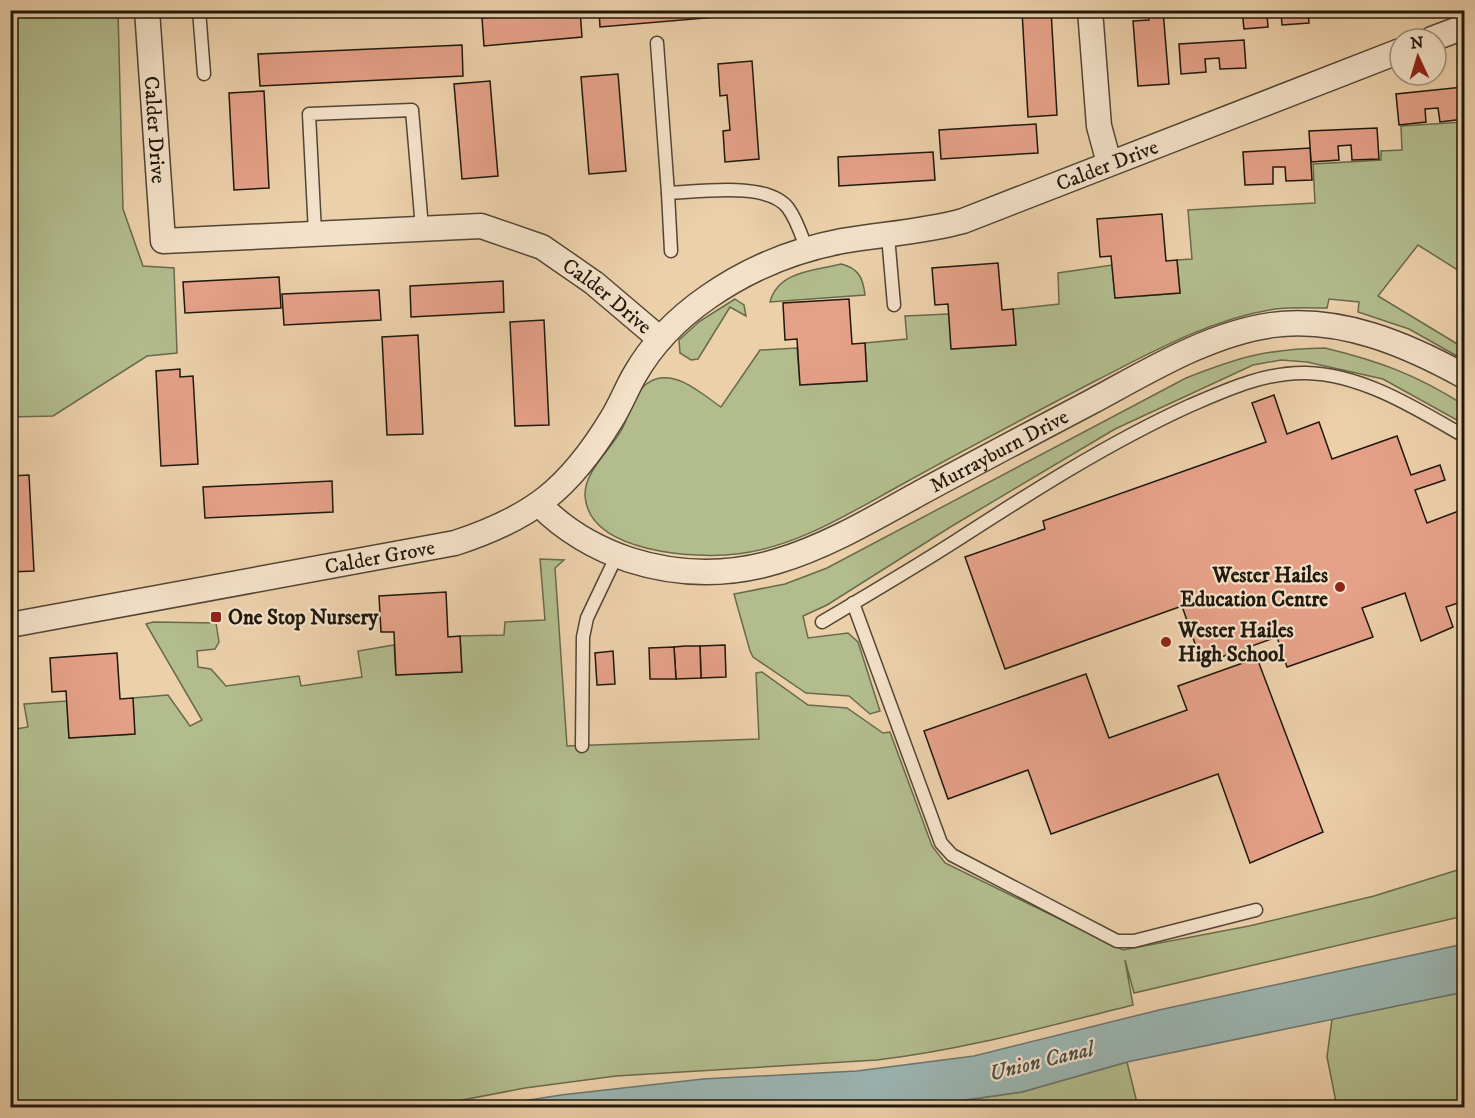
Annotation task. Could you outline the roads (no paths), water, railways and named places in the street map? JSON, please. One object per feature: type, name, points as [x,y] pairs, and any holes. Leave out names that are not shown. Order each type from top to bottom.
[{"type":"street","name":"Calder Drive","points":[[147,10],[162,241],[481,226],[542,246],[594,283],[660,339],[707,298],[733,280],[758,268],[807,250],[843,241],[935,229],[963,220],[1388,56]]},
{"type":"street","points":[[1090,10],[1099,126],[1109,163]]},
{"type":"street","points":[[1448,33],[1464,27]]},
{"type":"street","name":"Murrayburn Drive","points":[[540,505],[572,532],[617,555],[653,567],[686,572],[723,573],[756,569],[788,560],[855,530],[1145,373],[1231,335],[1272,325],[1310,323],[1365,332],[1464,376]]},
{"type":"street","name":"Calder Grove","points":[[10,625],[455,543],[489,532],[540,505],[567,480],[591,451],[613,418],[635,374],[660,339]]},
{"type":"lane","points":[[199,10],[204,74]]},
{"type":"lane","points":[[657,43],[671,251]]},
{"type":"lane","points":[[315,234],[309,114],[412,110],[422,228]]},
{"type":"lane","points":[[668,193],[742,190],[770,194],[788,207],[807,250]]},
{"type":"lane","points":[[888,236],[894,305]]},
{"type":"lane","points":[[822,622],[1141,428],[1216,394],[1274,375],[1309,373],[1356,383],[1410,405],[1464,436]]},
{"type":"lane","points":[[582,746],[583,637],[587,618],[617,555]]},
{"type":"lane","points":[[853,603],[941,843],[952,855],[1117,941],[1134,941],[1256,910]]},
{"type":"water","name":"Union Canal","points":[[1464,944],[1464,992],[1127,1062],[1022,1092],[916,1107],[485,1107],[561,1095],[703,1079],[857,1071],[974,1056],[1159,1010]]},
{"type":"place","name":"Wester Hailes Education Centre","points":[[1340,587]]},
{"type":"place","name":"One Stop Nursery","points":[[216,617]]},
{"type":"place","name":"Wester Hailes High School","points":[[1166,642]]}]
